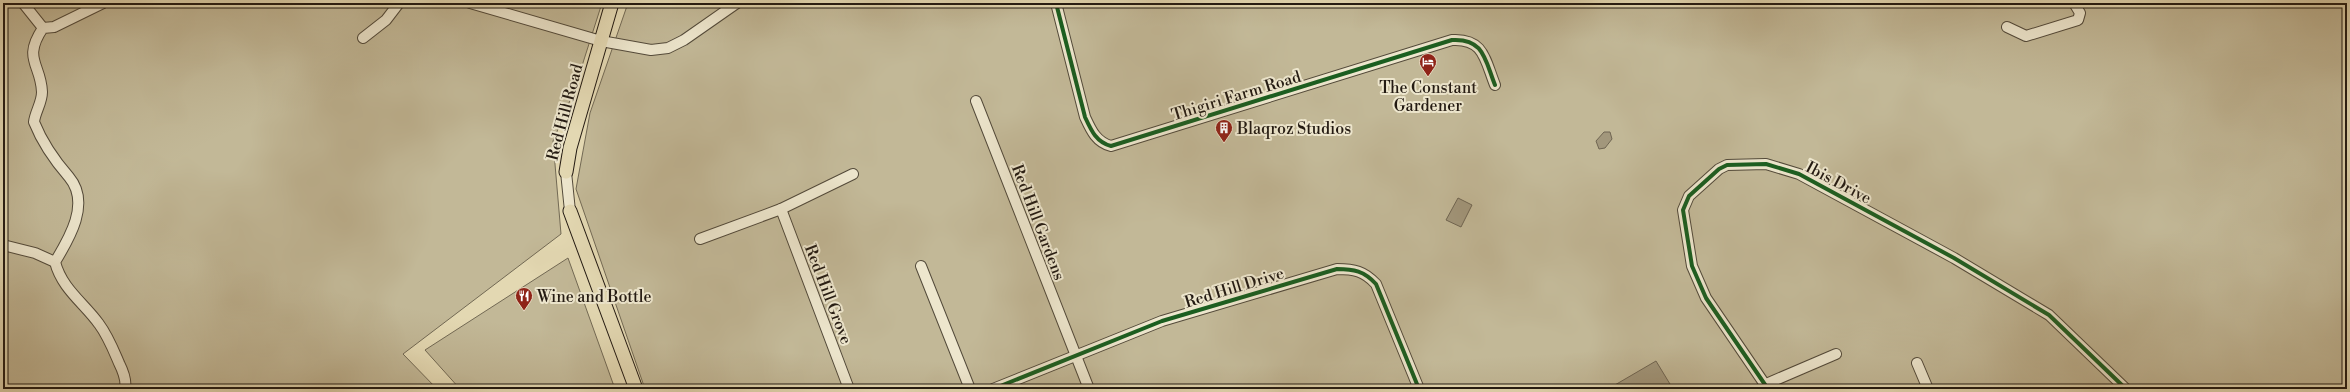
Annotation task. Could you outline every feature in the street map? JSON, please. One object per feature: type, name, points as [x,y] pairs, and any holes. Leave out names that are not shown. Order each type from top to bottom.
[{"type":"main road","name":"Red Hill Road","points":[[566,172],[570,148],[612,3]]},
{"type":"main road","name":"Red Hill Road","points":[[570,211],[636,389]]},
{"type":"street","points":[[24,3],[43,28]]},
{"type":"street","points":[[43,28],[54,27],[103,3]]},
{"type":"street","points":[[363,38],[386,20],[399,3]]},
{"type":"street","points":[[470,3],[498,6],[602,41],[651,50],[668,48],[684,40],[737,3]]},
{"type":"street","name":"Thigiri Farm Road","points":[[1056,3],[1085,117],[1093,134],[1100,142],[1111,146],[1452,40],[1471,41],[1479,48],[1495,85]]},
{"type":"street","points":[[2007,27],[2026,36],[2078,20],[2080,13],[2074,3]]},
{"type":"street","points":[[43,28],[34,48],[34,62],[42,91],[34,122],[57,163],[74,185],[78,195],[78,206],[73,230],[55,262]]},
{"type":"street","name":"Red Hill Gardens","points":[[976,101],[1089,389]]},
{"type":"street","name":"Ibis Drive","points":[[1767,387],[1706,298],[1697,281],[1684,223],[1683,210],[1689,196],[1719,169],[1727,165],[1766,164],[1799,174],[1954,258],[2049,315],[2126,389]]},
{"type":"street","name":"Red Hill Road","points":[[566,172],[570,211]]},
{"type":"street","points":[[700,239],[781,209],[853,174]]},
{"type":"street","name":"Red Hill Grove","points":[[781,209],[849,389]]},
{"type":"street","points":[[3,245],[35,253],[55,262],[64,284],[100,325],[109,341],[124,375],[125,389]]},
{"type":"street","points":[[921,266],[970,389]]},
{"type":"street","name":"Red Hill Drive","points":[[993,389],[1162,321],[1337,269],[1352,269],[1364,272],[1376,284],[1419,389]]},
{"type":"street","points":[[1767,387],[1836,354]]},
{"type":"street","points":[[1917,363],[1928,389]]},
{"type":"shaded area","points":[[3,3],[602,3],[574,91],[553,141],[561,234],[403,354],[437,389],[3,389]]},
{"type":"shaded area","points":[[628,3],[2347,3],[2347,389],[645,389],[576,189],[590,113]]},
{"type":"shaded area","points":[[1604,132],[1610,132],[1612,139],[1605,148],[1599,149],[1596,141]]},
{"type":"shaded area","points":[[1458,198],[1472,205],[1461,227],[1446,220]]},
{"type":"shaded area","points":[[568,258],[615,389],[460,389],[425,350]]},
{"type":"shaded area","points":[[1656,361],[1673,389],[1608,389]]},
{"type":"cycle path","points":[[1056,3],[1085,117],[1092,131],[1101,142],[1111,146],[1452,40],[1463,40],[1471,43],[1482,52],[1495,85]]},
{"type":"cycle path","points":[[1768,389],[1706,298],[1692,266],[1683,210],[1689,196],[1719,169],[1727,165],[1766,164],[1799,174],[1954,258],[2049,315],[2126,389]]},
{"type":"cycle path","points":[[993,389],[1162,321],[1337,269],[1358,272],[1367,276],[1376,284],[1419,389]]},
{"type":"place","name":"The Constant Gardener","points":[[1428,77]]},
{"type":"place","name":"Blaqroz Studios","points":[[1224,143]]},
{"type":"place","name":"Wine and Bottle","points":[[524,311]]}]
